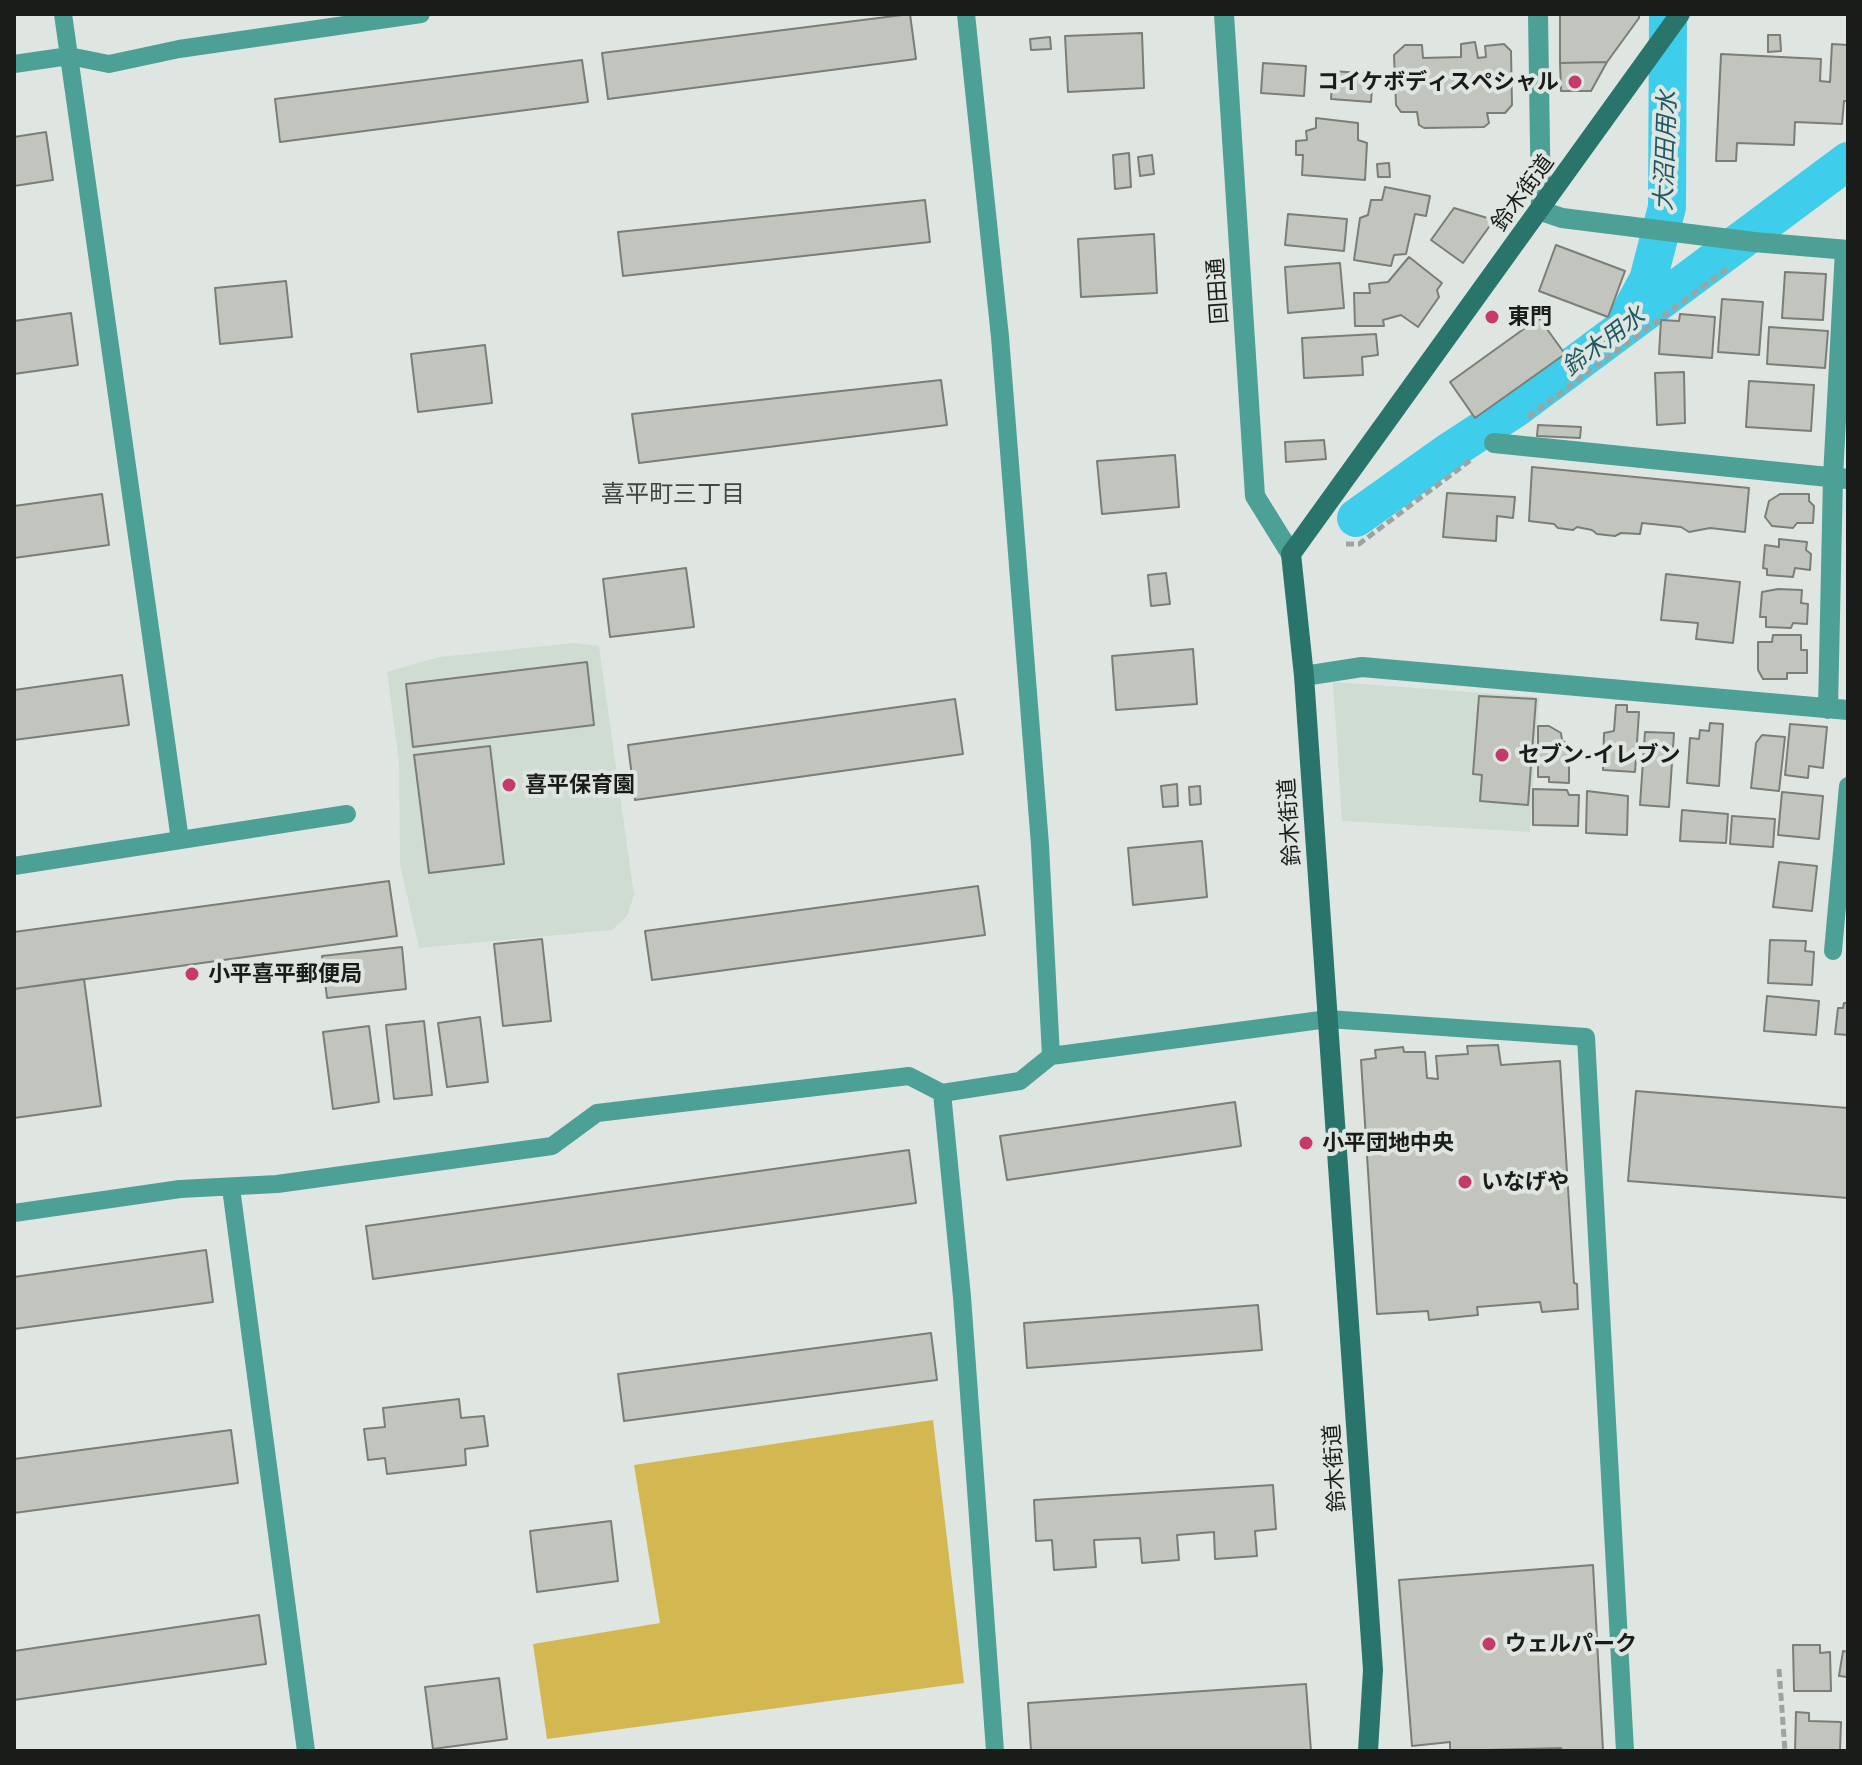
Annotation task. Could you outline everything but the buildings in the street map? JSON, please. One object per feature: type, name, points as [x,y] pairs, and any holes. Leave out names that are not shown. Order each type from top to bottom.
[{"type":"main road","name":"鈴木街道","points":[[1368,1751],[1373,1670],[1304,676],[1291,554],[1680,14]]},
{"type":"street","name":"回田通","points":[[1224,14],[1255,496],[1291,554]]},
{"type":"street","points":[[1304,676],[1362,667],[1838,710],[1840,478],[1847,250],[1562,218],[1541,211],[1538,14]]},
{"type":"street","points":[[1494,443],[1840,478]]},
{"type":"lane","points":[[63,14],[180,840]]},
{"type":"lane","points":[[14,64],[69,56],[109,64],[179,49],[421,14]]},
{"type":"lane","points":[[966,14],[1001,352],[1040,845],[1051,1056]]},
{"type":"lane","points":[[1833,951],[1842,912],[1848,786]]},
{"type":"lane","points":[[14,866],[347,814]]},
{"type":"lane","points":[[14,1213],[180,1189],[231,1188],[552,1146],[597,1113],[909,1076],[942,1093],[1020,1081],[1051,1056],[1328,1019],[1586,1037],[1625,1751]]},
{"type":"lane","points":[[942,1093],[962,1297],[995,1751]]},
{"type":"lane","points":[[231,1188],[306,1751]]},
{"type":"path","points":[[1346,544],[1359,544],[1758,242]]},
{"type":"path","points":[[1779,1669],[1785,1751]]},
{"type":"shaded area","name":"喜平保育園","points":[[574,643],[599,646],[634,895],[627,916],[612,930],[419,948],[400,864],[399,762],[387,672],[439,657]]},
{"type":"shaded area","points":[[1333,682],[1539,697],[1530,832],[1342,821]]},
{"type":"shaded area","points":[[933,1420],[964,1683],[547,1739],[533,1644],[660,1623],[634,1465]]},
{"type":"waterway","name":"大沼田用水","points":[[1627,318],[1648,280],[1667,207],[1668,14]]},
{"type":"waterway","name":"鈴木用水","points":[[1356,518],[1516,408],[1848,161]]},
{"type":"place","name":"コイケボディスペシャル","points":[[1575,82]]},
{"type":"place","name":"東門","points":[[1492,317]]},
{"type":"place","name":"セブン-イレブン","points":[[1502,755]]},
{"type":"place","name":"喜平保育園","points":[[509,785]]},
{"type":"place","name":"小平喜平郵便局","points":[[192,974]]},
{"type":"place","name":"小平団地中央","points":[[1306,1143]]},
{"type":"place","name":"いなげや","points":[[1465,1182]]},
{"type":"place","name":"ウェルパーク","points":[[1489,1644]]},
{"type":"district","name":"喜平町三丁目","points":[[673,495]]}]
